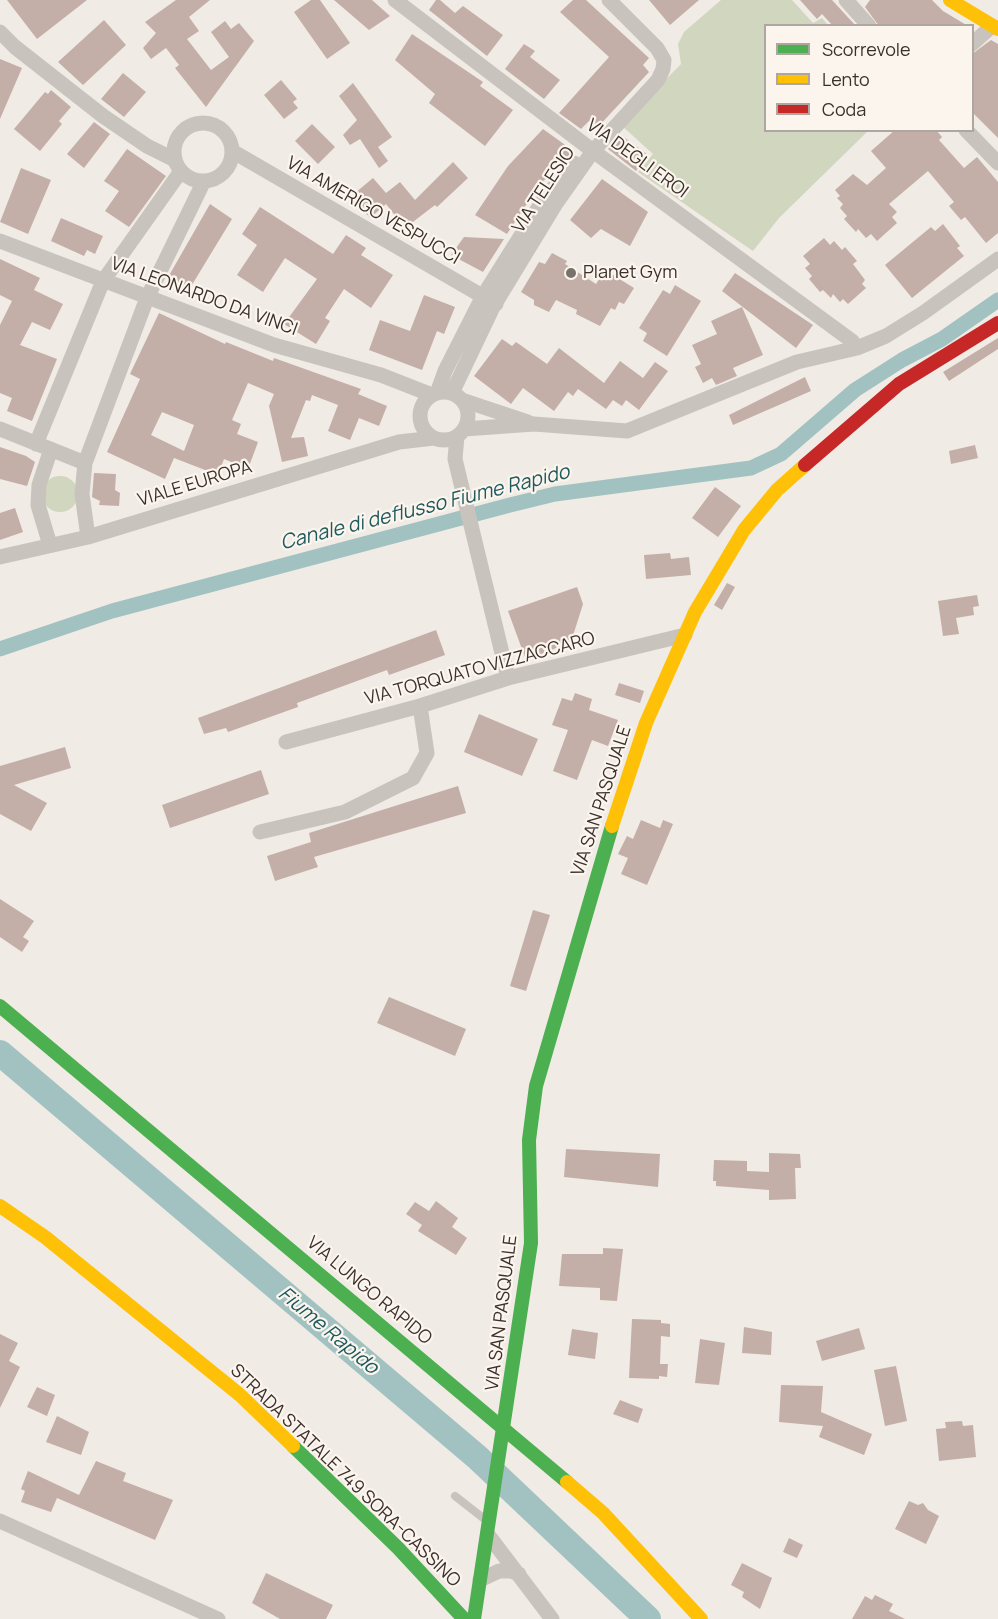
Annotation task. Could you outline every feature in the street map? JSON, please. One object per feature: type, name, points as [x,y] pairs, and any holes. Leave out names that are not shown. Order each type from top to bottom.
[{"type":"main road","points":[[950,0],[995,27]]},
{"type":"main road","name":"VIA SAN PASQUALE","points":[[474,1619],[531,1243],[529,1140],[536,1086],[621,795],[646,723],[695,612],[744,530],[777,490],[899,384],[998,323]]},
{"type":"main road","name":"VIA LUNGO RAPIDO","points":[[0,1006],[603,1514],[701,1619]]},
{"type":"main road","name":"STRADA STATALE 749 SORA-CASSINO","points":[[0,1206],[45,1237],[240,1395],[398,1548],[460,1614]]},
{"type":"street","name":"VIA DEGLI EROI","points":[[395,0],[590,149],[852,341],[857,348]]},
{"type":"street","name":"VIA TELESIO","points":[[446,395],[489,300],[555,205],[590,149],[658,80],[663,69],[664,60],[657,48],[609,0]]},
{"type":"street","points":[[846,0],[867,24]]},
{"type":"street","points":[[974,43],[995,27]]},
{"type":"street","points":[[0,32],[15,47],[103,116],[178,166],[195,180],[204,181],[220,175],[230,160],[231,152],[226,135],[220,128],[212,124],[194,124],[186,128],[175,142],[178,166],[103,281],[44,447],[38,505],[50,545]]},
{"type":"street","points":[[968,132],[998,163]]},
{"type":"street","name":"VIA AMERIGO VESPUCCI","points":[[231,152],[489,300]]},
{"type":"street","points":[[88,537],[82,494],[85,463],[147,298],[204,181]]},
{"type":"street","name":"VIA LEONARDO DA VINCI","points":[[0,241],[274,345],[397,380],[534,424]]},
{"type":"street","points":[[437,439],[461,433],[534,424],[627,431],[797,362],[857,348],[886,336],[923,313],[998,259]]},
{"type":"street","points":[[397,380],[416,400],[421,420],[454,459],[508,678]]},
{"type":"street","points":[[421,420],[422,408],[446,395],[468,414],[454,459]]},
{"type":"street","name":"VIALE EUROPA","points":[[399,442],[421,420]]},
{"type":"street","points":[[0,429],[85,463]]},
{"type":"street","name":"VIALE EUROPA","points":[[0,557],[88,537],[399,442],[437,439]]},
{"type":"street","name":"VIA TORQUATO VIZZACCARO","points":[[286,742],[420,706],[508,678],[685,635]]},
{"type":"street","points":[[260,832],[345,812],[413,778],[428,753],[420,706]]},
{"type":"street","points":[[0,1521],[201,1615],[218,1619]]},
{"type":"street","points":[[490,1524],[519,1574],[552,1619]]},
{"type":"street","points":[[480,1580],[499,1571],[512,1571],[519,1574]]},
{"type":"lane","points":[[455,1496],[490,1524]]},
{"type":"green space","points":[[721,0],[792,0],[813,23],[822,18],[827,24],[764,24],[764,132],[867,132],[779,218],[753,251],[638,172],[653,154],[621,125],[681,64],[678,44],[684,32]]},
{"type":"green space","points":[[60,476],[73,481],[78,494],[73,507],[60,512],[47,507],[42,494],[47,481]]},
{"type":"building","points":[[7,0],[87,0],[37,39]]},
{"type":"building","points":[[176,0],[210,0],[189,17],[199,31],[187,39],[211,70],[229,57],[211,32],[225,21],[231,29],[239,23],[254,41],[206,107],[175,68],[179,65],[166,48],[151,59],[143,48],[156,33],[145,22]]},
{"type":"building","points":[[311,0],[320,0],[350,43],[327,59],[294,12]]},
{"type":"building","points":[[334,0],[372,0],[390,16],[369,30]]},
{"type":"building","points":[[436,0],[440,0],[455,13],[463,6],[503,35],[487,56],[429,10]]},
{"type":"building","points":[[573,0],[586,0],[649,58],[643,65],[649,72],[597,128],[589,121],[581,129],[559,113],[609,57],[560,12]]},
{"type":"building","points":[[649,0],[699,0],[670,25]]},
{"type":"building","points":[[800,0],[832,0],[854,24],[831,24],[822,14],[817,19]]},
{"type":"building","points":[[870,0],[932,0],[943,11],[965,24],[878,24],[865,7]]},
{"type":"building","points":[[104,20],[126,45],[83,85],[58,62]]},
{"type":"building","points":[[412,34],[483,82],[480,86],[513,110],[485,146],[429,103],[435,94],[395,60]]},
{"type":"building","points":[[991,40],[998,44],[998,138],[974,114],[974,53]]},
{"type":"building","points":[[524,44],[535,51],[530,57],[560,80],[544,99],[505,69]]},
{"type":"building","points":[[0,59],[22,68],[0,119]]},
{"type":"building","points":[[123,73],[146,92],[124,117],[101,99]]},
{"type":"building","points":[[281,80],[297,99],[293,102],[298,108],[284,119],[264,95]]},
{"type":"building","points":[[353,83],[392,137],[378,147],[388,161],[379,168],[360,139],[350,145],[343,135],[357,120],[339,96]]},
{"type":"building","points":[[51,90],[71,107],[59,121],[62,124],[40,151],[14,129],[45,92],[48,94]]},
{"type":"building","points":[[94,122],[110,134],[84,168],[67,154]]},
{"type":"building","points":[[312,124],[335,147],[318,164],[295,141]]},
{"type":"building","points":[[543,129],[575,152],[539,185],[507,234],[475,215],[508,166]]},
{"type":"building","points":[[893,132],[938,132],[942,137],[939,140],[964,168],[977,157],[998,182],[998,233],[986,243],[965,217],[961,220],[949,206],[954,202],[928,171],[889,204],[897,212],[892,217],[897,223],[877,241],[871,234],[866,238],[858,229],[856,232],[844,219],[847,216],[840,208],[843,204],[837,198],[840,196],[835,190],[853,174],[867,185],[886,168],[871,151]]},
{"type":"building","points":[[621,135],[648,155],[636,171],[608,149]]},
{"type":"building","points":[[127,149],[166,176],[129,227],[105,211],[119,191],[104,181]]},
{"type":"building","points":[[453,162],[468,178],[437,207],[435,205],[405,228],[386,204],[370,218],[356,202],[359,199],[355,193],[373,178],[386,193],[400,182],[415,200]]},
{"type":"building","points":[[21,168],[51,180],[28,234],[0,222]]},
{"type":"building","points":[[602,179],[648,212],[630,246],[601,229],[591,238],[570,220]]},
{"type":"building","points":[[210,204],[232,219],[187,293],[167,279]]},
{"type":"building","points":[[260,207],[333,254],[346,235],[366,248],[361,255],[393,275],[371,308],[344,289],[325,318],[330,321],[316,344],[284,324],[317,279],[285,258],[263,292],[237,275],[257,245],[242,234]]},
{"type":"building","points":[[61,218],[103,236],[95,254],[87,250],[84,256],[51,241]]},
{"type":"building","points":[[943,224],[960,246],[957,248],[964,256],[912,298],[885,265],[931,227],[935,231]]},
{"type":"building","points":[[464,237],[504,239],[483,272],[451,255]]},
{"type":"building","points":[[824,238],[830,245],[834,241],[842,250],[845,247],[857,261],[853,264],[865,280],[862,284],[866,288],[848,304],[843,299],[840,302],[833,294],[831,298],[823,290],[820,292],[809,279],[812,276],[805,268],[810,264],[803,256]]},
{"type":"building","points":[[552,253],[567,261],[565,264],[596,284],[605,270],[634,288],[624,304],[619,302],[615,310],[611,308],[600,326],[576,314],[577,310],[556,300],[549,312],[534,305],[534,300],[521,292],[539,262],[545,264]]},
{"type":"building","points":[[0,259],[40,278],[34,290],[63,304],[50,330],[32,322],[20,345],[57,359],[32,421],[7,411],[12,398],[0,393],[0,325],[12,301],[0,295]]},
{"type":"building","points":[[735,273],[813,325],[796,348],[722,291]]},
{"type":"building","points":[[675,285],[701,301],[667,356],[643,341],[647,333],[639,328],[663,290],[670,294]]},
{"type":"building","points":[[424,295],[455,307],[444,334],[437,331],[422,370],[369,350],[380,320],[410,331]]},
{"type":"building","points":[[742,307],[763,355],[733,368],[737,376],[716,385],[712,378],[703,383],[695,367],[701,364],[692,345],[717,334],[711,321]]},
{"type":"building","points":[[159,313],[225,344],[226,342],[273,361],[274,358],[361,389],[358,394],[387,406],[379,426],[359,418],[350,440],[328,431],[338,405],[312,395],[310,401],[306,400],[291,438],[304,437],[308,456],[282,462],[269,406],[274,394],[248,383],[232,420],[241,424],[237,434],[258,442],[248,469],[224,459],[218,475],[174,458],[165,479],[107,452],[140,379],[130,374]],"holes":[[[162,412],[194,425],[184,451],[151,435]]]},
{"type":"building","points":[[998,338],[998,349],[949,381],[943,372]]},
{"type":"building","points":[[502,339],[512,346],[516,342],[547,364],[559,348],[604,383],[620,361],[643,378],[655,362],[668,371],[639,410],[626,400],[622,406],[613,400],[606,409],[578,389],[573,396],[568,392],[554,411],[523,388],[511,404],[474,376]]},
{"type":"building","points":[[805,377],[811,391],[733,425],[729,415]]},
{"type":"building","points":[[975,445],[978,458],[951,464],[949,451]]},
{"type":"building","points":[[0,447],[26,456],[35,462],[27,486],[0,479]]},
{"type":"building","points":[[94,473],[116,474],[115,490],[120,493],[119,506],[99,505],[100,501],[92,497]]},
{"type":"building","points":[[715,487],[741,506],[718,537],[692,518]]},
{"type":"building","points":[[15,508],[23,532],[0,540],[0,513]]},
{"type":"building","points":[[670,553],[671,559],[689,557],[691,575],[646,579],[644,555]]},
{"type":"building","points":[[727,583],[735,587],[722,610],[714,605]]},
{"type":"building","points":[[577,587],[583,604],[571,642],[526,660],[508,611]]},
{"type":"building","points":[[977,595],[979,606],[973,607],[974,615],[956,618],[959,634],[943,636],[938,601]]},
{"type":"building","points":[[436,630],[445,655],[389,675],[387,670],[297,703],[298,707],[228,732],[226,728],[204,734],[198,718]]},
{"type":"building","points":[[619,683],[644,691],[640,703],[615,695]]},
{"type":"building","points":[[575,693],[592,699],[589,710],[618,720],[608,746],[592,740],[577,780],[553,771],[568,730],[552,725],[562,698],[572,701]]},
{"type":"building","points":[[479,714],[538,739],[522,776],[464,752]]},
{"type":"building","points":[[65,747],[71,768],[14,785],[47,803],[31,831],[0,814],[0,766]]},
{"type":"building","points":[[261,770],[269,794],[170,828],[162,805]]},
{"type":"building","points":[[458,786],[466,813],[314,857],[318,867],[275,881],[267,856],[311,842],[309,833]]},
{"type":"building","points":[[641,820],[660,828],[663,820],[673,824],[647,885],[621,874],[628,858],[618,854],[627,836],[633,839]]},
{"type":"building","points":[[0,899],[34,921],[23,937],[29,941],[22,952],[0,937]]},
{"type":"building","points":[[533,910],[550,915],[526,991],[510,986]]},
{"type":"building","points":[[389,997],[466,1029],[455,1056],[377,1023]]},
{"type":"building","points":[[566,1149],[660,1154],[658,1187],[564,1177]]},
{"type":"building","points":[[769,1153],[800,1154],[801,1168],[795,1168],[796,1199],[769,1200],[769,1190],[716,1186],[716,1181],[713,1181],[714,1160],[747,1161],[747,1171],[769,1172]]},
{"type":"building","points":[[436,1201],[458,1218],[452,1227],[467,1238],[456,1255],[418,1231],[422,1225],[406,1214],[415,1202],[429,1211]]},
{"type":"building","points":[[603,1248],[623,1249],[617,1301],[600,1300],[600,1288],[559,1286],[562,1254],[603,1254]]},
{"type":"building","points":[[632,1319],[661,1320],[661,1323],[670,1324],[670,1337],[661,1336],[660,1364],[668,1364],[667,1377],[629,1378]]},
{"type":"building","points":[[744,1327],[772,1332],[771,1355],[742,1353]]},
{"type":"building","points":[[859,1328],[865,1349],[822,1361],[816,1341]]},
{"type":"building","points":[[572,1329],[598,1333],[595,1359],[568,1355]]},
{"type":"building","points":[[0,1334],[18,1343],[9,1361],[20,1367],[0,1408]]},
{"type":"building","points":[[700,1339],[725,1343],[719,1385],[695,1383]]},
{"type":"building","points":[[896,1366],[907,1421],[885,1426],[874,1370]]},
{"type":"building","points":[[781,1385],[823,1386],[821,1412],[872,1434],[864,1455],[819,1437],[823,1426],[779,1422]]},
{"type":"building","points":[[37,1387],[55,1395],[47,1416],[27,1407]]},
{"type":"building","points":[[620,1400],[643,1409],[638,1423],[613,1414]]},
{"type":"building","points":[[57,1416],[89,1432],[81,1455],[46,1442]]},
{"type":"building","points":[[962,1421],[963,1426],[973,1425],[976,1457],[939,1461],[936,1429],[946,1428],[945,1422]]},
{"type":"building","points":[[96,1461],[126,1473],[123,1481],[173,1500],[155,1540],[57,1498],[51,1512],[21,1502],[25,1491],[21,1489],[28,1471],[79,1495]]},
{"type":"building","points":[[909,1501],[918,1505],[923,1503],[928,1510],[939,1516],[926,1544],[895,1529]]},
{"type":"building","points":[[789,1538],[803,1545],[797,1558],[783,1552]]},
{"type":"building","points":[[742,1563],[772,1578],[760,1609],[742,1597],[744,1592],[731,1585]]},
{"type":"building","points":[[266,1573],[333,1605],[326,1619],[280,1619],[252,1603]]},
{"type":"building","points":[[875,1595],[893,1604],[889,1611],[905,1619],[852,1619],[865,1596],[872,1600]]},
{"type":"waterway","name":"Canale di deflusso Fiume Rapido","points":[[0,649],[112,611],[555,494],[751,468],[781,454],[855,390],[902,360],[942,339],[998,300]]},
{"type":"waterway","name":"Fiume Rapido","points":[[0,1053],[477,1457],[648,1619]]},
{"type":"traffic: fast","points":[[474,1619],[531,1243],[529,1140],[536,1086],[612,826]]},
{"type":"traffic: fast","points":[[0,1006],[567,1482]]},
{"type":"traffic: fast","points":[[293,1446],[398,1548],[464,1619]]},
{"type":"traffic: slow","points":[[950,0],[998,29]]},
{"type":"traffic: slow","points":[[612,826],[646,723],[695,612],[744,530],[777,490],[805,465]]},
{"type":"traffic: slow","points":[[0,1206],[45,1237],[240,1395],[293,1446]]},
{"type":"traffic: slow","points":[[567,1482],[603,1513],[701,1619]]},
{"type":"traffic: jam","points":[[805,465],[899,384],[998,323]]},
{"type":"place","name":"Planet Gym","points":[[571,273]]}]
